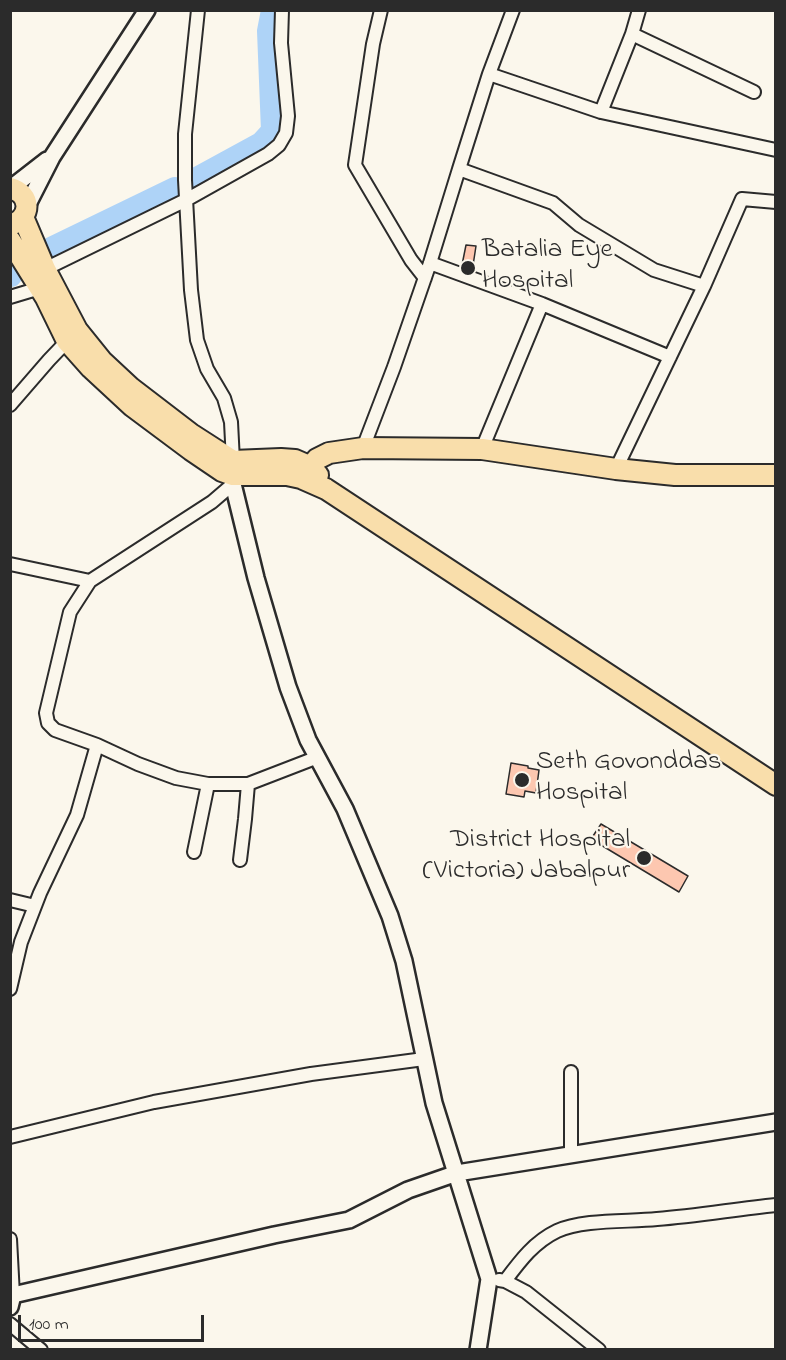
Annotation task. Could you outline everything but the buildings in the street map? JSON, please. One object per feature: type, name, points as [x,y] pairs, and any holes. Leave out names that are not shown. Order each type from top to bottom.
[{"type":"main road","points":[[11,188],[17,190],[25,199],[20,216],[42,278],[72,335],[131,388],[191,434],[233,473],[281,459],[296,460],[306,472],[320,477],[326,489],[776,785]]},
{"type":"main road","points":[[10,240],[42,278]]},
{"type":"main road","points":[[306,472],[317,459],[328,453],[363,448],[482,449],[616,469],[675,475],[776,475]]},
{"type":"street","points":[[20,216],[52,157],[147,10]]},
{"type":"street","points":[[198,10],[185,134],[186,200],[196,340],[207,369],[224,398],[231,422],[233,473],[256,579],[288,687],[308,740],[345,808],[390,916],[404,961],[434,1103],[489,1279],[478,1350]]},
{"type":"street","points":[[10,297],[268,154],[279,145],[286,133],[288,116],[281,43],[282,10]]},
{"type":"street","points":[[381,10],[373,44],[355,165],[411,260],[425,278]]},
{"type":"street","points":[[363,448],[425,278],[489,74],[513,10]]},
{"type":"street","points":[[601,112],[632,34],[639,10]]},
{"type":"street","points":[[632,34],[754,92]]},
{"type":"street","points":[[489,74],[601,112],[776,150]]},
{"type":"street","points":[[11,188],[52,157]]},
{"type":"street","points":[[459,169],[553,202],[579,225],[654,270],[704,286]]},
{"type":"street","points":[[616,469],[704,286],[742,199],[776,202]]},
{"type":"street","points":[[430,263],[542,304],[670,357]]},
{"type":"street","points":[[482,449],[542,304]]},
{"type":"street","points":[[10,405],[72,335]]},
{"type":"street","points":[[233,473],[205,507],[90,581],[70,612],[46,713],[48,723],[55,730],[98,745],[138,764],[176,778],[208,783],[249,784],[318,757]]},
{"type":"street","points":[[10,564],[90,581]]},
{"type":"street","points":[[10,990],[16,941],[35,906],[77,815],[98,745]]},
{"type":"street","points":[[194,852],[208,783]]},
{"type":"street","points":[[240,860],[249,784]]},
{"type":"street","points":[[10,900],[35,906]]},
{"type":"street","points":[[10,1137],[154,1102],[311,1074],[424,1059]]},
{"type":"street","points":[[571,1072],[571,1155]]},
{"type":"street","points":[[10,1239],[11,1299],[251,1240],[349,1220],[408,1190],[457,1173],[776,1122]]},
{"type":"street","points":[[505,1281],[520,1261],[541,1240],[569,1227],[776,1205]]},
{"type":"street","points":[[489,1279],[505,1281],[526,1292],[599,1350]]},
{"type":"street","points":[[10,1324],[41,1350]]},
{"type":"waterway","points":[[195,179],[261,143],[272,131],[268,31],[272,10]]},
{"type":"waterway","points":[[49,249],[175,188]]},
{"type":"place","name":"Batalia Eye Hospital","points":[[468,268]]},
{"type":"place","name":"Seth Govonddas Hospital","points":[[522,780]]},
{"type":"place","name":"District Hospital (Victoria) Jabalpur","points":[[644,858]]}]
